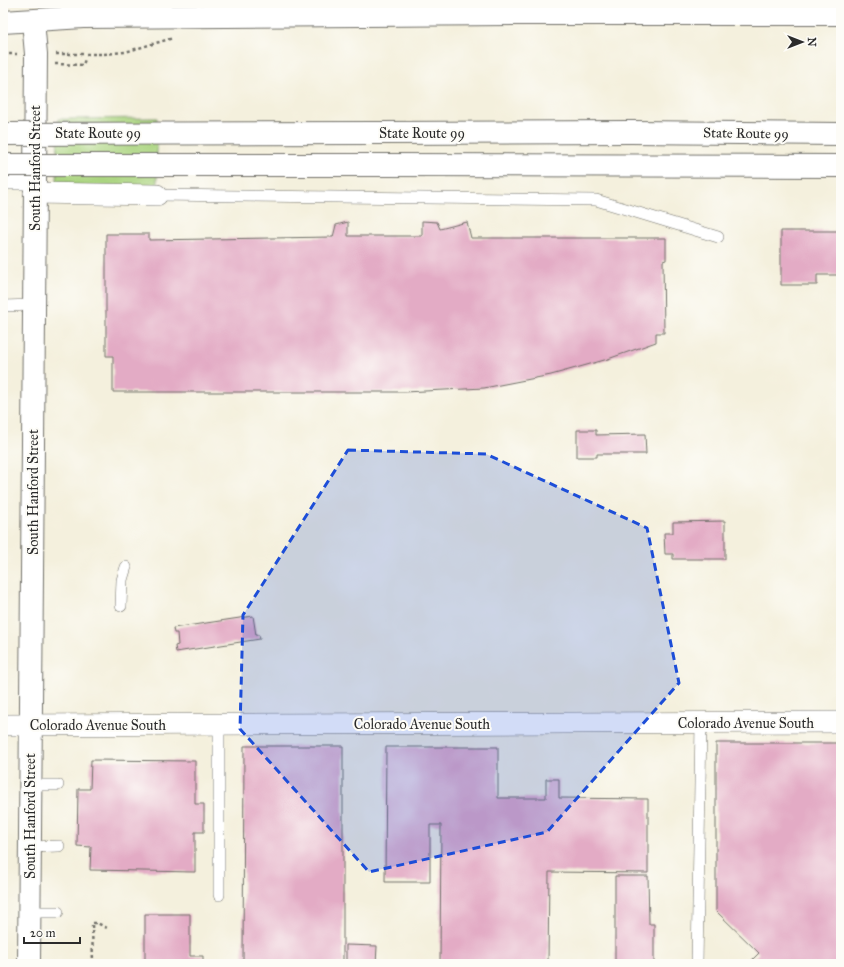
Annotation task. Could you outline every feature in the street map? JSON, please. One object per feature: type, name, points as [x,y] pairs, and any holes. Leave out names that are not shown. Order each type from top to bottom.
[{"type":"main road","points":[[3,22],[99,17],[521,14],[841,14]]},
{"type":"main road","name":"South Hanford Street","points":[[29,964],[36,54],[33,21]]},
{"type":"main road","name":"State Route 99","points":[[3,134],[631,132],[841,134]]},
{"type":"main road","points":[[3,165],[841,166]]},
{"type":"street","points":[[3,179],[35,186],[157,195]]},
{"type":"street","name":"Colorado Avenue South","points":[[3,725],[841,722]]},
{"type":"lane","points":[[157,195],[596,200],[718,237]]},
{"type":"lane","points":[[3,306],[34,305]]},
{"type":"lane","points":[[121,606],[122,580],[126,567]]},
{"type":"lane","points":[[697,964],[700,723]]},
{"type":"lane","points":[[219,724],[219,895]]},
{"type":"lane","points":[[30,784],[58,785]]},
{"type":"lane","points":[[30,847],[59,846]]},
{"type":"lane","points":[[30,912],[58,912]]},
{"type":"path","points":[[59,54],[84,54]]},
{"type":"path","points":[[50,64],[83,65],[85,59]]},
{"type":"path","points":[[92,964],[92,923],[97,923],[107,928]]},
{"type":"highlighted area","points":[[348,450],[486,454],[647,528],[679,683],[547,832],[369,872],[240,729],[243,615]]},
{"type":"green space","points":[[157,118],[157,188],[57,188],[58,119]]},
{"type":"building","points":[[839,194],[841,194],[841,275],[817,275],[817,285],[781,285],[781,231],[839,231]]},
{"type":"building","points":[[422,221],[437,222],[440,229],[467,222],[471,238],[666,238],[666,260],[663,261],[664,333],[656,333],[656,342],[608,359],[551,375],[484,388],[405,392],[113,392],[113,356],[106,356],[106,234],[149,234],[149,240],[333,237],[336,225],[348,222],[348,236],[422,236]]},
{"type":"building","points":[[577,430],[596,430],[596,435],[645,434],[646,454],[597,454],[597,457],[577,457]]},
{"type":"building","points":[[725,521],[725,559],[673,559],[673,554],[665,554],[664,533],[673,533],[673,522]]},
{"type":"building","points":[[253,616],[256,635],[259,635],[260,639],[176,652],[175,646],[178,645],[177,633],[174,633],[173,628]]},
{"type":"building","points":[[716,743],[841,743],[841,964],[748,964],[759,953],[716,911]]},
{"type":"building","points":[[244,746],[343,746],[343,964],[243,964]]},
{"type":"building","points":[[386,747],[498,747],[498,798],[546,798],[546,779],[559,779],[559,798],[648,799],[648,873],[549,872],[548,964],[440,964],[441,825],[430,825],[430,882],[385,882]]},
{"type":"building","points":[[91,760],[195,761],[195,804],[204,804],[204,832],[195,832],[195,872],[90,870],[91,847],[77,846],[78,789],[90,789]]},
{"type":"building","points":[[615,876],[648,876],[649,924],[654,924],[654,964],[615,964]]},
{"type":"building","points":[[145,914],[190,914],[190,956],[203,956],[203,964],[145,964]]},
{"type":"building","points":[[346,945],[377,946],[376,964],[346,964]]}]
